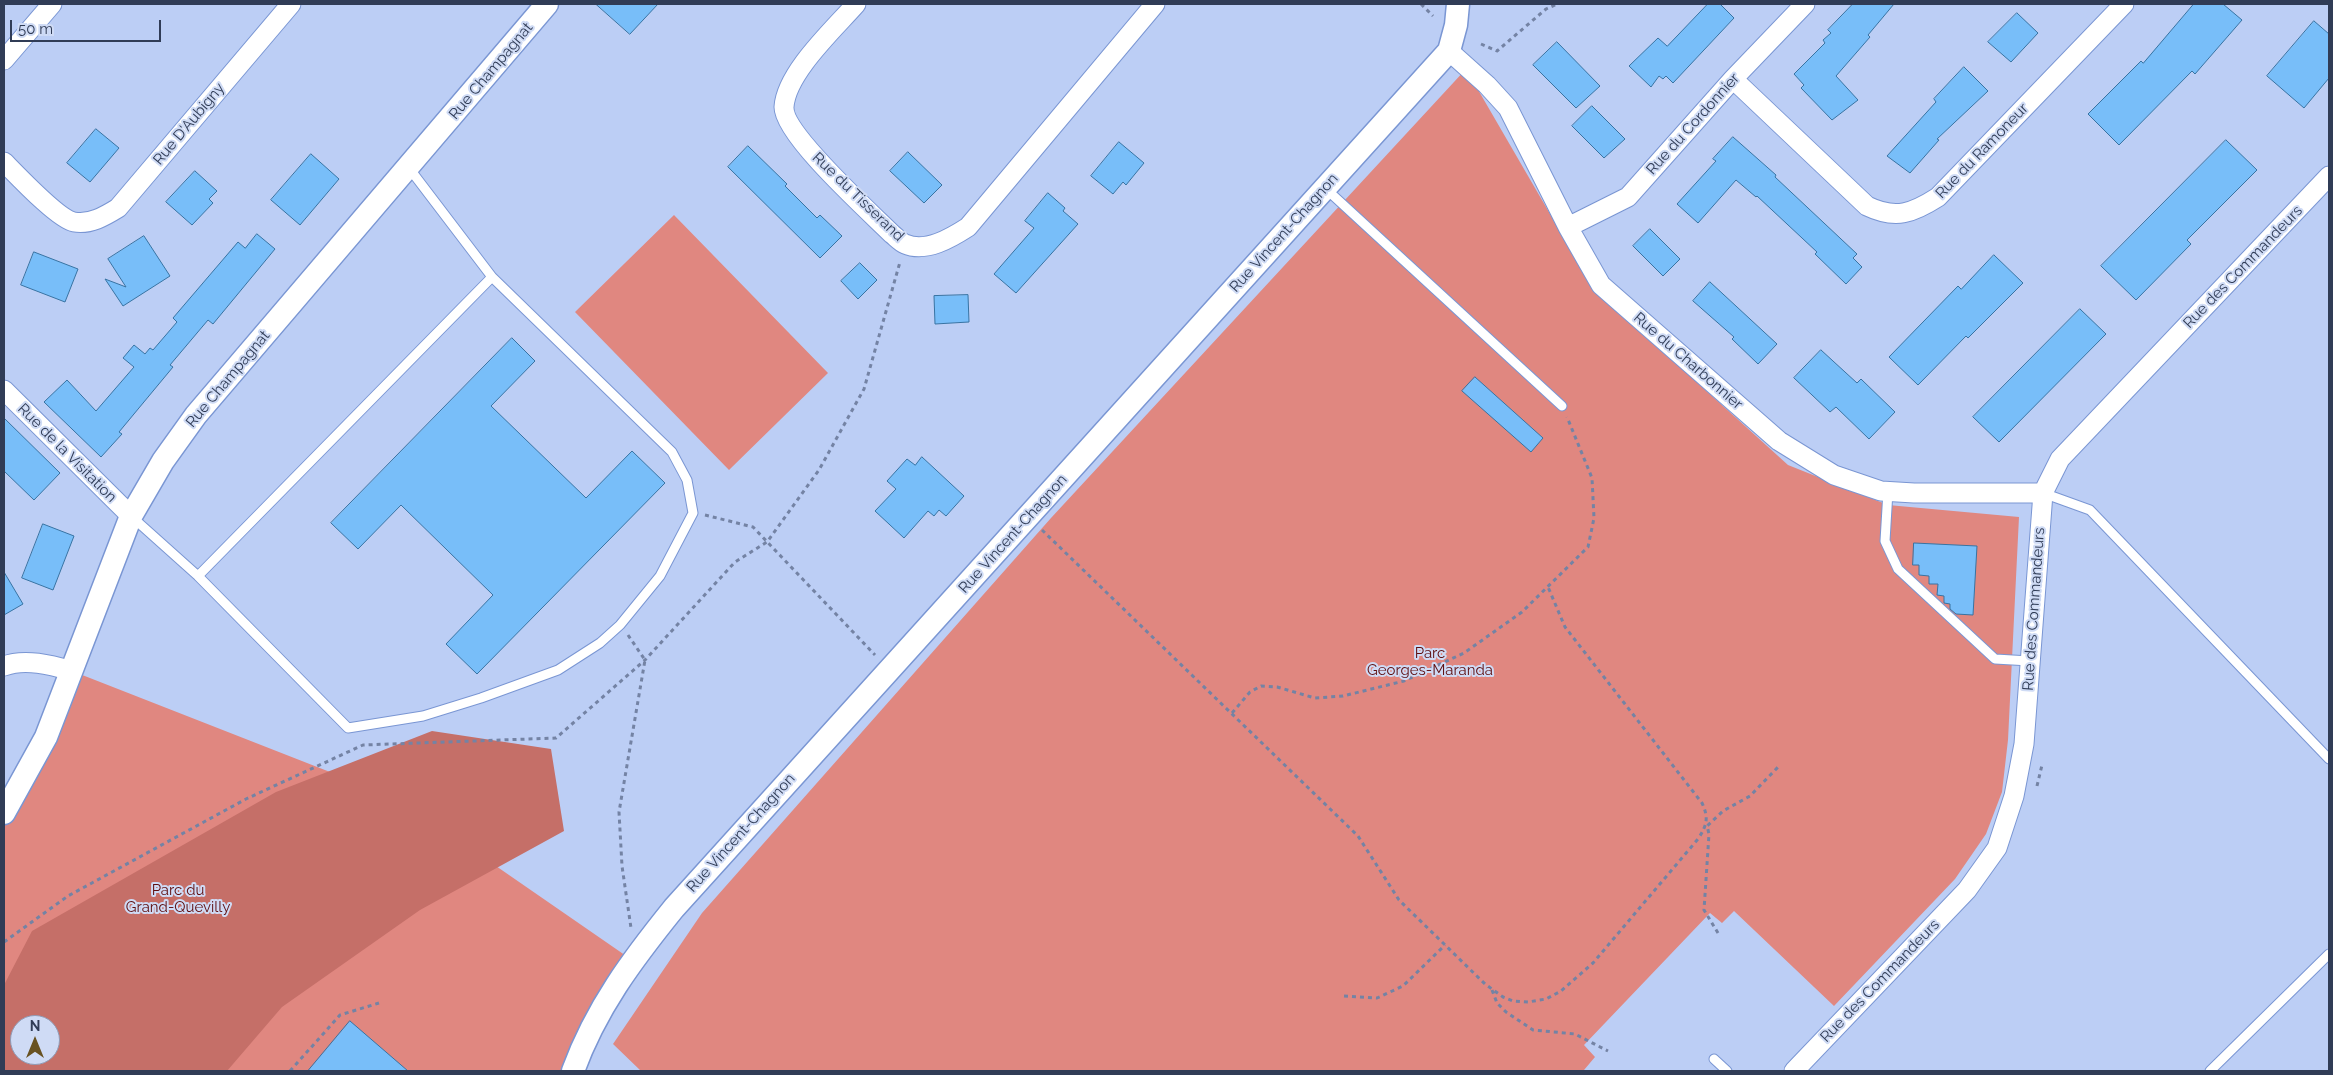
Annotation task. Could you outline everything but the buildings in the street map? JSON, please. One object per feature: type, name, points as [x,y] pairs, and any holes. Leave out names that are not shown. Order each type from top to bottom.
[{"type":"street","points":[[4,60],[52,4]]},
{"type":"street","name":"Rue D'Aubigny","points":[[4,162],[51,207],[73,222],[91,221],[118,208],[291,4]]},
{"type":"street","name":"Rue Champagnat","points":[[4,813],[46,737],[131,516],[163,461],[196,415],[547,4]]},
{"type":"street","name":"Rue du Tisserand","points":[[856,4],[800,67],[784,107],[790,126],[803,144],[892,234],[905,244],[923,245],[947,241],[968,227],[1155,4]]},
{"type":"street","name":"Rue Vincent-Chagnon","points":[[573,1071],[604,1003],[632,960],[674,908],[1449,51],[1456,25],[1458,4]]},
{"type":"street","name":"Rue du Cordonnier","points":[[1568,227],[1628,197],[1733,79],[1805,4]]},
{"type":"street","name":"Rue du Ramoneur","points":[[1733,79],[1867,206],[1882,213],[1903,214],[1918,210],[1938,198],[2124,4]]},
{"type":"street","name":"Rue du Charbonnier","points":[[1449,51],[1488,84],[1508,108],[1568,227],[1602,285],[1779,441],[1834,476],[1881,491],[1914,493],[2042,493]]},
{"type":"street","name":"Rue des Commandeurs","points":[[1794,1071],[1967,890],[1997,848],[2014,796],[2024,744],[2042,493],[2060,459],[2329,176]]},
{"type":"street","name":"Rue de la Visitation","points":[[4,390],[131,516]]},
{"type":"street","points":[[4,666],[34,663],[50,664],[72,671]]},
{"type":"lane","points":[[131,516],[198,576],[348,728],[423,716],[558,670],[600,643],[620,625],[660,576],[694,513],[687,480],[672,452],[492,277],[408,168]]},
{"type":"lane","points":[[1325,188],[1562,406]]},
{"type":"lane","points":[[198,576],[492,277]]},
{"type":"lane","points":[[1888,491],[1885,541],[1898,569],[1995,659],[2030,661]]},
{"type":"lane","points":[[2042,493],[2090,510],[2329,759]]},
{"type":"lane","points":[[2210,1071],[2329,954]]},
{"type":"lane","points":[[1714,1059],[1727,1071]]},
{"type":"path","points":[[1421,4],[1433,16]]},
{"type":"path","points":[[1481,44],[1497,51],[1546,9],[1557,4]]},
{"type":"path","points":[[4,942],[68,896],[84,887],[246,799],[363,745],[556,738],[645,660],[735,562],[767,542],[819,470],[864,389],[905,244]]},
{"type":"path","points":[[1232,713],[1250,692],[1261,686],[1277,687],[1315,698],[1342,696],[1404,681],[1464,653],[1522,612],[1588,547],[1594,518],[1592,478],[1562,406]]},
{"type":"path","points":[[694,513],[752,527],[890,669]]},
{"type":"path","points":[[1028,518],[1358,836],[1399,900],[1491,990],[1513,1001],[1546,998],[1561,992],[1593,963],[1707,826],[1723,811],[1750,796],[1780,765]]},
{"type":"path","points":[[1548,587],[1566,627],[1702,803],[1708,814],[1707,826],[1710,834],[1704,910],[1718,933]]},
{"type":"path","points":[[620,625],[645,660],[619,812],[622,866],[631,925],[632,960]]},
{"type":"path","points":[[2035,794],[2041,775],[2042,755]]},
{"type":"path","points":[[1344,996],[1377,998],[1403,986],[1445,945]]},
{"type":"path","points":[[1491,990],[1497,1002],[1506,1012],[1533,1030],[1575,1034],[1608,1051]]},
{"type":"path","points":[[290,1071],[340,1015],[379,1003]]},
{"type":"green space","name":"Parc Georges-Maranda","points":[[1466,69],[1593,288],[1788,465],[1888,505],[2019,517],[2008,740],[2002,792],[1986,834],[1955,879],[1834,1006],[1734,911],[1722,923],[1710,913],[1584,1045],[1595,1057],[1585,1071],[641,1071],[613,1044],[702,913],[1051,518]]},
{"type":"green space","points":[[674,215],[828,373],[729,470],[575,312]]},
{"type":"green space","name":"Parc du Grand-Quevilly","points":[[72,671],[399,799],[632,960],[573,1071],[4,1071],[4,813]]},
{"type":"green space","points":[[432,731],[551,749],[564,831],[420,910],[282,1007],[227,1071],[4,1071],[4,985],[32,931],[276,792]]}]
